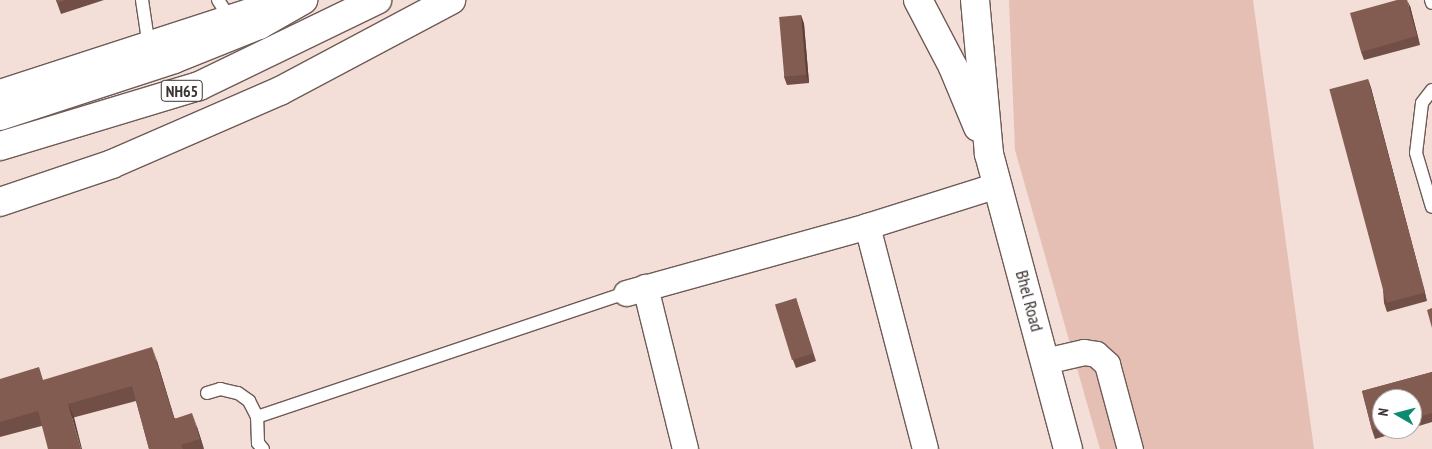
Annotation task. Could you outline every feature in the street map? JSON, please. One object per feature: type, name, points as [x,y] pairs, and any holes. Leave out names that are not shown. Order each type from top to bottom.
[{"type":"main road","points":[[0,94],[149,47],[225,10],[272,0]]},
{"type":"main road","name":"NH65","points":[[0,116],[174,60],[259,25],[303,0]]},
{"type":"main road","name":"NH65","points":[[0,146],[199,86],[377,0]]},
{"type":"main road","points":[[0,202],[112,164],[280,91],[450,0]]},
{"type":"main road","points":[[918,0],[953,67],[990,154]]},
{"type":"main road","points":[[975,0],[990,154]]},
{"type":"main road","name":"Bhel Road","points":[[990,154],[1068,449]]},
{"type":"street","points":[[685,449],[636,290],[867,226],[997,185]]},
{"type":"street","points":[[867,226],[925,449]]},
{"type":"street","points":[[1045,361],[1084,352],[1096,354],[1107,364],[1130,449]]},
{"type":"lane","points":[[142,0],[149,47]]},
{"type":"lane","points":[[1432,90],[1422,103],[1416,153],[1432,207]]},
{"type":"lane","points":[[257,417],[636,290]]},
{"type":"lane","points":[[207,393],[220,389],[238,394],[249,401],[257,417],[259,447]]},
{"type":"shaded area","points":[[1009,0],[1253,0],[1314,449],[1100,449],[1015,150]]},
{"type":"building","points":[[1397,0],[1407,0],[1417,36],[1361,52],[1350,13]]},
{"type":"building","points":[[801,15],[806,75],[784,77],[779,17]]},
{"type":"building","points":[[1368,79],[1425,292],[1387,303],[1329,89]]},
{"type":"building","points":[[796,298],[813,353],[792,360],[775,304]]},
{"type":"building","points":[[1432,308],[1432,328],[1427,310]]},
{"type":"building","points":[[152,347],[174,419],[192,413],[200,439],[181,445],[183,449],[149,449],[132,386],[68,404],[81,449],[48,449],[38,411],[0,422],[0,379],[39,367],[43,380]]},
{"type":"building","points":[[1432,372],[1432,413],[1422,416],[1422,389],[1372,389],[1372,430],[1362,391]]}]
